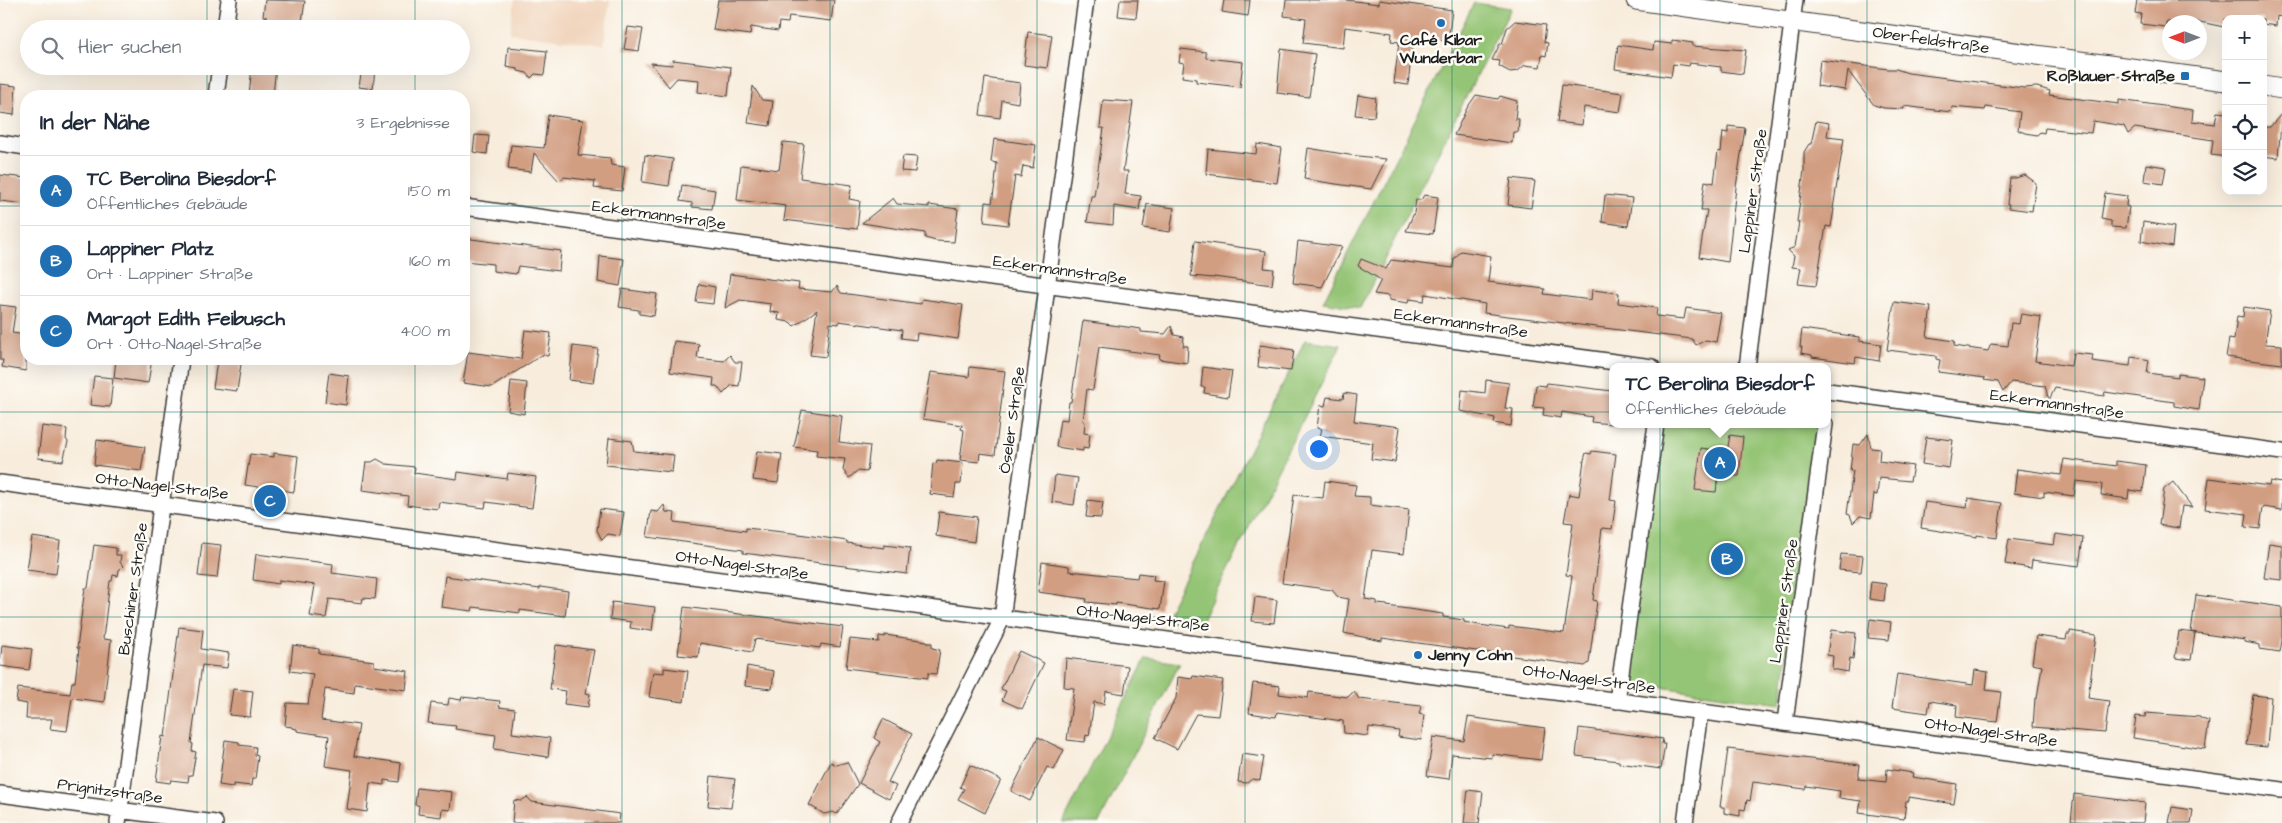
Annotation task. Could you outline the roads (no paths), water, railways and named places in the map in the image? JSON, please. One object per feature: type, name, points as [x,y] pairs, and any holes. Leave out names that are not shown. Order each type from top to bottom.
[{"type":"street","points":[[226,20],[229,0]]},
{"type":"street","name":"Öseler Straße","points":[[899,823],[1002,619],[1086,0]]},
{"type":"street","name":"Oberfeldstraße","points":[[1636,0],[2222,80]]},
{"type":"street","name":"Lappiner Straße","points":[[1748,363],[1796,0]]},
{"type":"street","points":[[217,90],[219,75]]},
{"type":"street","points":[[2267,87],[2282,89]]},
{"type":"street","points":[[0,143],[20,146]]},
{"type":"street","name":"Eckermannstraße","points":[[470,208],[1622,363]]},
{"type":"street","name":"Buschiner Straße","points":[[119,817],[181,365]]},
{"type":"street","name":"Eckermannstraße","points":[[1831,395],[2282,452]]},
{"type":"street","points":[[1617,701],[1655,428]]},
{"type":"street","name":"Lappiner Straße","points":[[1785,722],[1824,428]]},
{"type":"street","name":"Otto-Nagel-Straße","points":[[0,483],[1002,619],[1210,644],[1617,701],[2282,790]]},
{"type":"street","points":[[1685,823],[1700,712]]},
{"type":"street","name":"Prignitzstraße","points":[[0,794],[119,817],[215,823]]},
{"type":"place","name":"Café Kibar Wunderbar","points":[[1441,23]]},
{"type":"place","name":"Roßlauer Straße","points":[[2185,76]]},
{"type":"place","name":"TC Berolina Biesdorf","points":[[1720,463]]},
{"type":"place","name":"Margot Edith Feibusch","points":[[270,501]]},
{"type":"place","name":"Lappiner Platz","points":[[1727,559]]},
{"type":"place","name":"Jenny Cohn","points":[[1418,655]]}]
